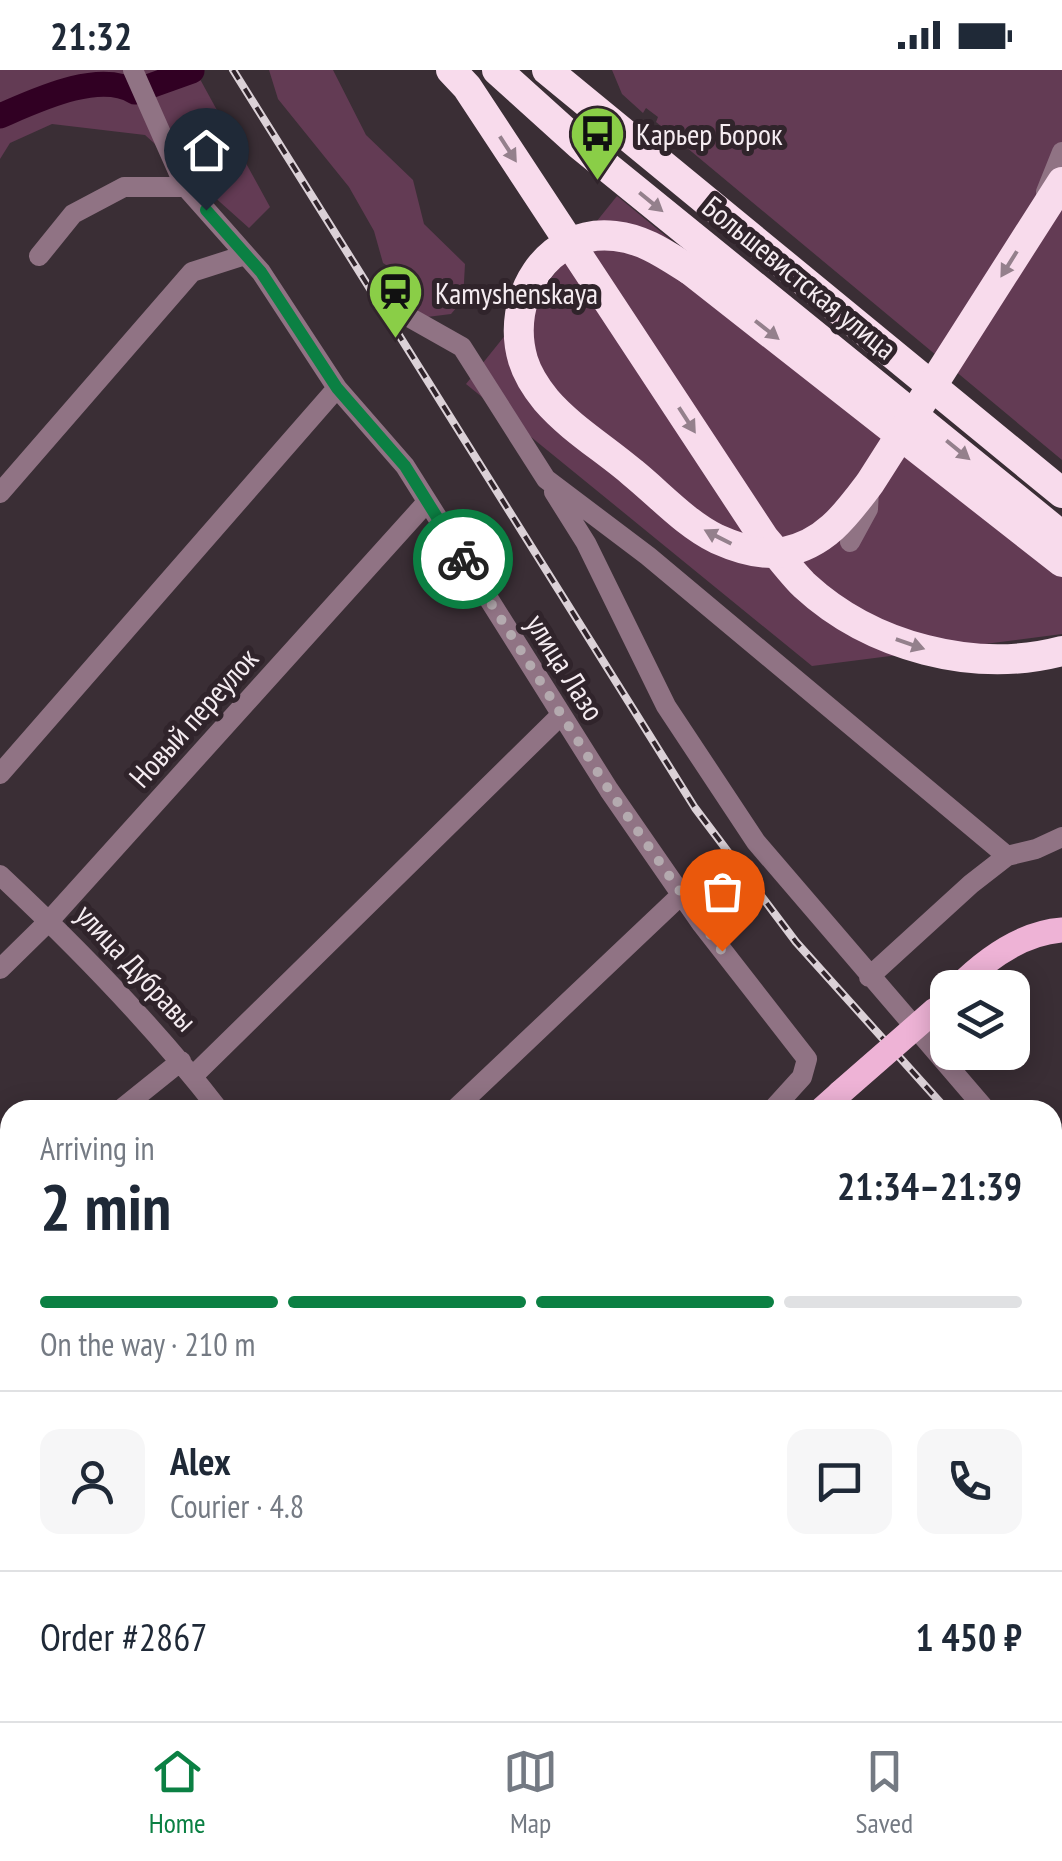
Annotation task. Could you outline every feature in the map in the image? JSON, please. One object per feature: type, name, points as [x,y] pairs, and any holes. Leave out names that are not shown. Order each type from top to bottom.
[{"type":"highway","points":[[451,70],[467,87],[764,538],[805,586],[859,624],[916,647],[976,660],[1048,654]]},
{"type":"highway","name":"Большевистская улица","points":[[497,70],[580,144],[1062,536]]},
{"type":"highway","name":"Большевистская улица","points":[[547,70],[1062,494]]},
{"type":"highway","points":[[1062,182],[1034,223],[870,483],[839,523],[819,539],[781,553],[758,553],[714,538],[546,400],[523,360],[520,334],[524,292],[534,273],[547,258],[570,243],[594,236],[613,236],[657,249],[690,270],[1062,562]]},
{"type":"main road","points":[[981,970],[1012,946],[1040,933],[1062,930]]},
{"type":"main road","points":[[832,1100],[930,1014]]},
{"type":"street","name":"улица Лазо","points":[[133,70],[186,187],[261,272],[337,388],[405,466],[560,716],[681,895],[808,1059],[802,1077],[781,1100]]},
{"type":"street","points":[[1034,223],[1062,152]]},
{"type":"street","points":[[39,256],[73,214],[124,187],[186,187]]},
{"type":"street","points":[[0,493],[192,272],[245,254]]},
{"type":"street","points":[[400,312],[462,347],[586,543],[666,706],[756,842],[977,1100]]},
{"type":"street","points":[[0,774],[337,388]]},
{"type":"street","points":[[546,480],[648,556],[1007,856]]},
{"type":"street","points":[[850,542],[868,510],[870,483]]},
{"type":"street","name":"Новый переулок","points":[[0,969],[49,921],[427,502]]},
{"type":"street","points":[[136,1100],[187,1068],[560,716]]},
{"type":"street","points":[[870,978],[971,884],[1007,856],[1062,837]]},
{"type":"street","name":"улица Дубравы","points":[[0,875],[49,921],[212,1100]]},
{"type":"street","points":[[465,1100],[681,895]]},
{"type":"shaded area","points":[[0,70],[195,70],[270,207],[249,228],[145,135],[52,124],[10,143],[0,159]]},
{"type":"shaded area","points":[[269,70],[333,70],[366,135],[413,180],[424,224],[465,264],[463,300],[451,314],[419,318],[413,282],[383,263],[374,231],[349,187],[278,99]]},
{"type":"shaded area","points":[[612,70],[1062,70],[1062,460],[656,122],[658,117],[646,108],[643,113],[622,94]]},
{"type":"shaded area","points":[[617,196],[1062,561],[1062,634],[812,666],[466,384]]},
{"type":"waterway","points":[[150,86],[192,71]]},
{"type":"waterway","points":[[0,116],[86,86],[104,84],[135,92]]},
{"type":"railway","points":[[233,70],[695,808],[796,942],[938,1100]]},
{"type":"way so far","points":[[463,559],[560,716],[722,951]]},
{"type":"place","name":"Карьер Борок","points":[[597,182]]},
{"type":"place","name":"Kamyshenskaya","points":[[396,341]]},
{"type":"route","points":[[206,210],[261,272],[337,388],[405,466],[463,559]]}]
